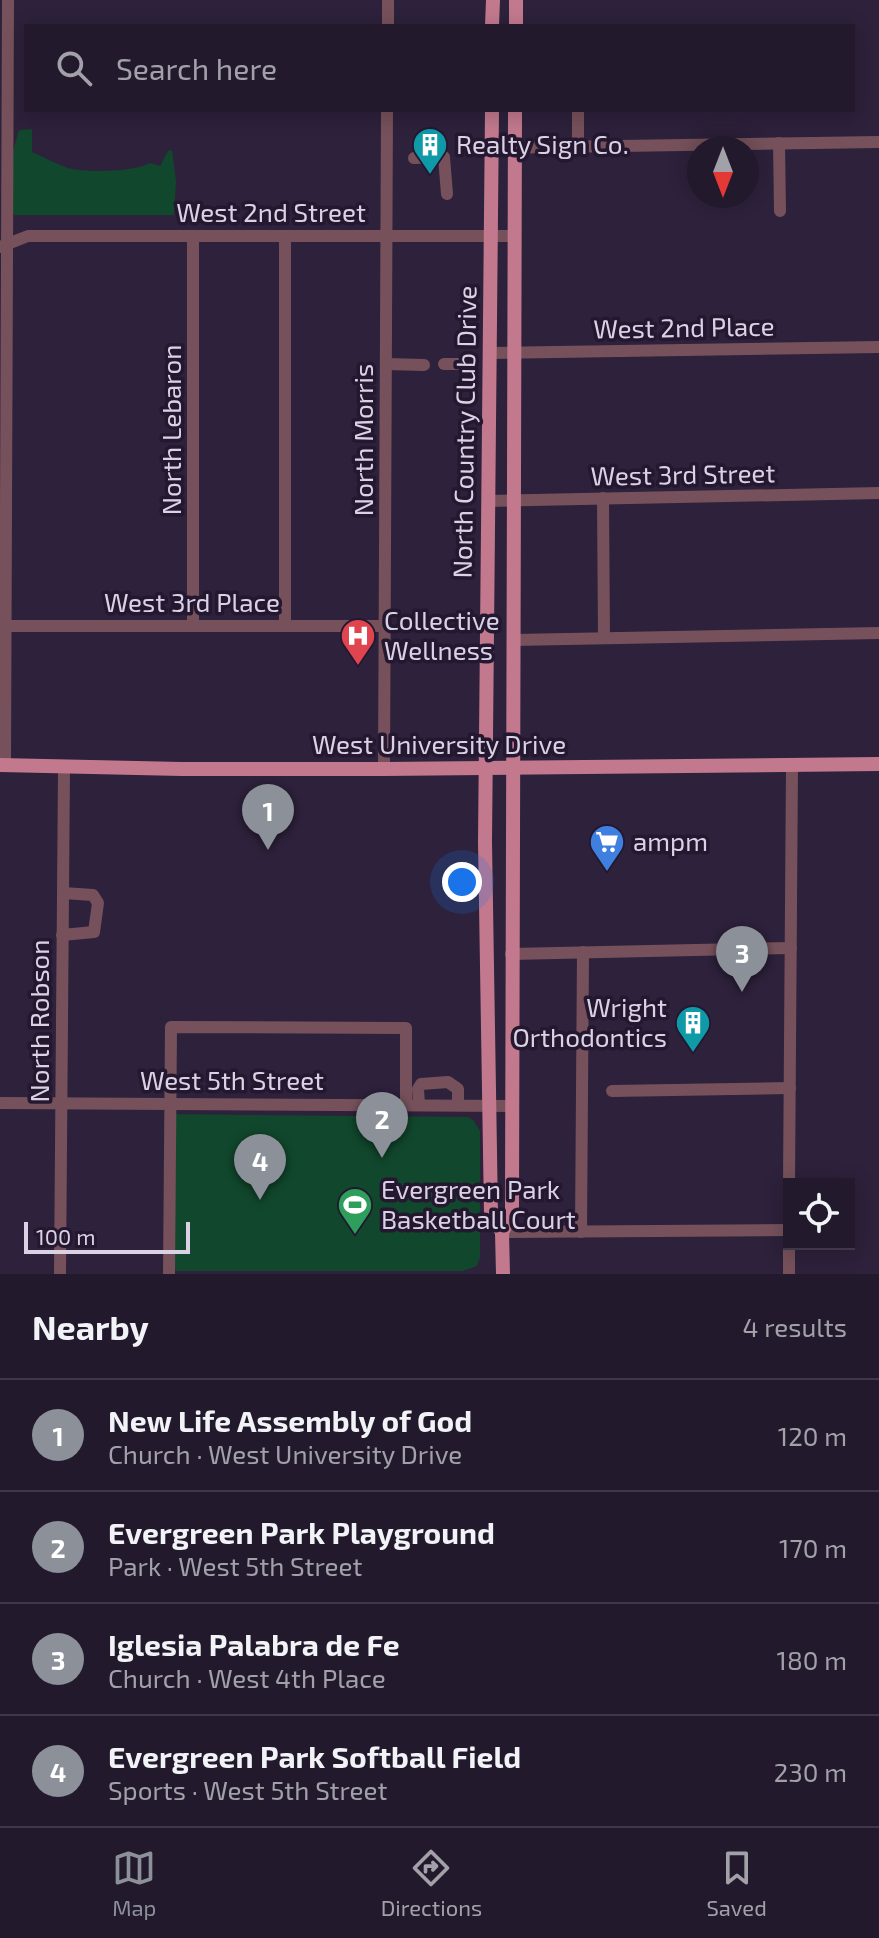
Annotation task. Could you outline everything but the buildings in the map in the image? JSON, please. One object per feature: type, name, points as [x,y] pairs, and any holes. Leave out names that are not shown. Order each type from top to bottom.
[{"type":"main road","points":[[492,24],[493,0]]},
{"type":"main road","points":[[516,0],[516,24]]},
{"type":"main road","name":"North Country Club Drive","points":[[492,112],[485,878],[491,1214],[502,1232],[503,1274]]},
{"type":"main road","name":"North Country Club Drive","points":[[502,1232],[512,1214],[515,112]]},
{"type":"main road","name":"West University Drive","points":[[2,765],[64,768],[512,769],[879,764]]},
{"type":"street","points":[[2,765],[3,106],[8,0]]},
{"type":"street","points":[[388,0],[388,24]]},
{"type":"street","name":"North Morris","points":[[384,769],[387,112]]},
{"type":"street","points":[[578,112],[578,147]]},
{"type":"street","points":[[492,148],[879,142]]},
{"type":"street","points":[[779,143],[780,211]]},
{"type":"street","points":[[414,158],[444,157],[447,194]]},
{"type":"street","points":[[3,222],[28,236]]},
{"type":"street","name":"West 2nd Street","points":[[2,247],[28,236],[514,236]]},
{"type":"street","name":"North Lebaron","points":[[193,236],[193,625]]},
{"type":"street","points":[[285,236],[285,625]]},
{"type":"street","name":"West 2nd Place","points":[[490,353],[879,347]]},
{"type":"street","points":[[386,364],[424,365]]},
{"type":"street","points":[[444,364],[461,364]]},
{"type":"street","name":"West 3rd Street","points":[[488,501],[879,493]]},
{"type":"street","points":[[603,498],[604,638]]},
{"type":"street","name":"West 3rd Place","points":[[2,626],[385,626]]},
{"type":"street","points":[[514,640],[879,633]]},
{"type":"street","points":[[789,1178],[792,764]]},
{"type":"street","name":"North Robson","points":[[60,1274],[64,768]]},
{"type":"street","points":[[62,935],[94,932],[98,903],[93,895],[63,893]]},
{"type":"street","points":[[511,954],[791,948]]},
{"type":"street","points":[[581,1232],[583,952]]},
{"type":"street","points":[[169,1274],[171,1027],[406,1028],[413,1104]]},
{"type":"street","points":[[413,1104],[421,1084],[448,1082],[457,1086],[458,1105]]},
{"type":"street","points":[[612,1091],[790,1088]]},
{"type":"street","name":"West 5th Street","points":[[0,1103],[512,1106]]},
{"type":"street","points":[[502,1232],[783,1230]]},
{"type":"street","points":[[789,1250],[789,1274]]},
{"type":"green space","points":[[32,129],[32,152],[76,170],[122,170],[150,163],[160,166],[168,151],[172,150],[176,181],[174,215],[14,215],[13,151],[19,130]]},
{"type":"green space","points":[[165,1114],[468,1117],[480,1131],[480,1257],[477,1266],[463,1271],[164,1271]]},
{"type":"place","name":"Realty Sign Co.","points":[[430,176]]},
{"type":"place","name":"Collective Wellness","points":[[358,667]]},
{"type":"place","name":"New Life Assembly of God","points":[[268,850]]},
{"type":"place","name":"ampm","points":[[607,873]]},
{"type":"place","name":"Iglesia Palabra de Fe","points":[[742,992]]},
{"type":"place","name":"Wright Orthodontics","points":[[693,1054]]},
{"type":"place","name":"Evergreen Park Playground","points":[[382,1158]]},
{"type":"place","name":"Evergreen Park Softball Field","points":[[260,1200]]},
{"type":"place","name":"Evergreen Park Basketball Court","points":[[355,1236]]}]
